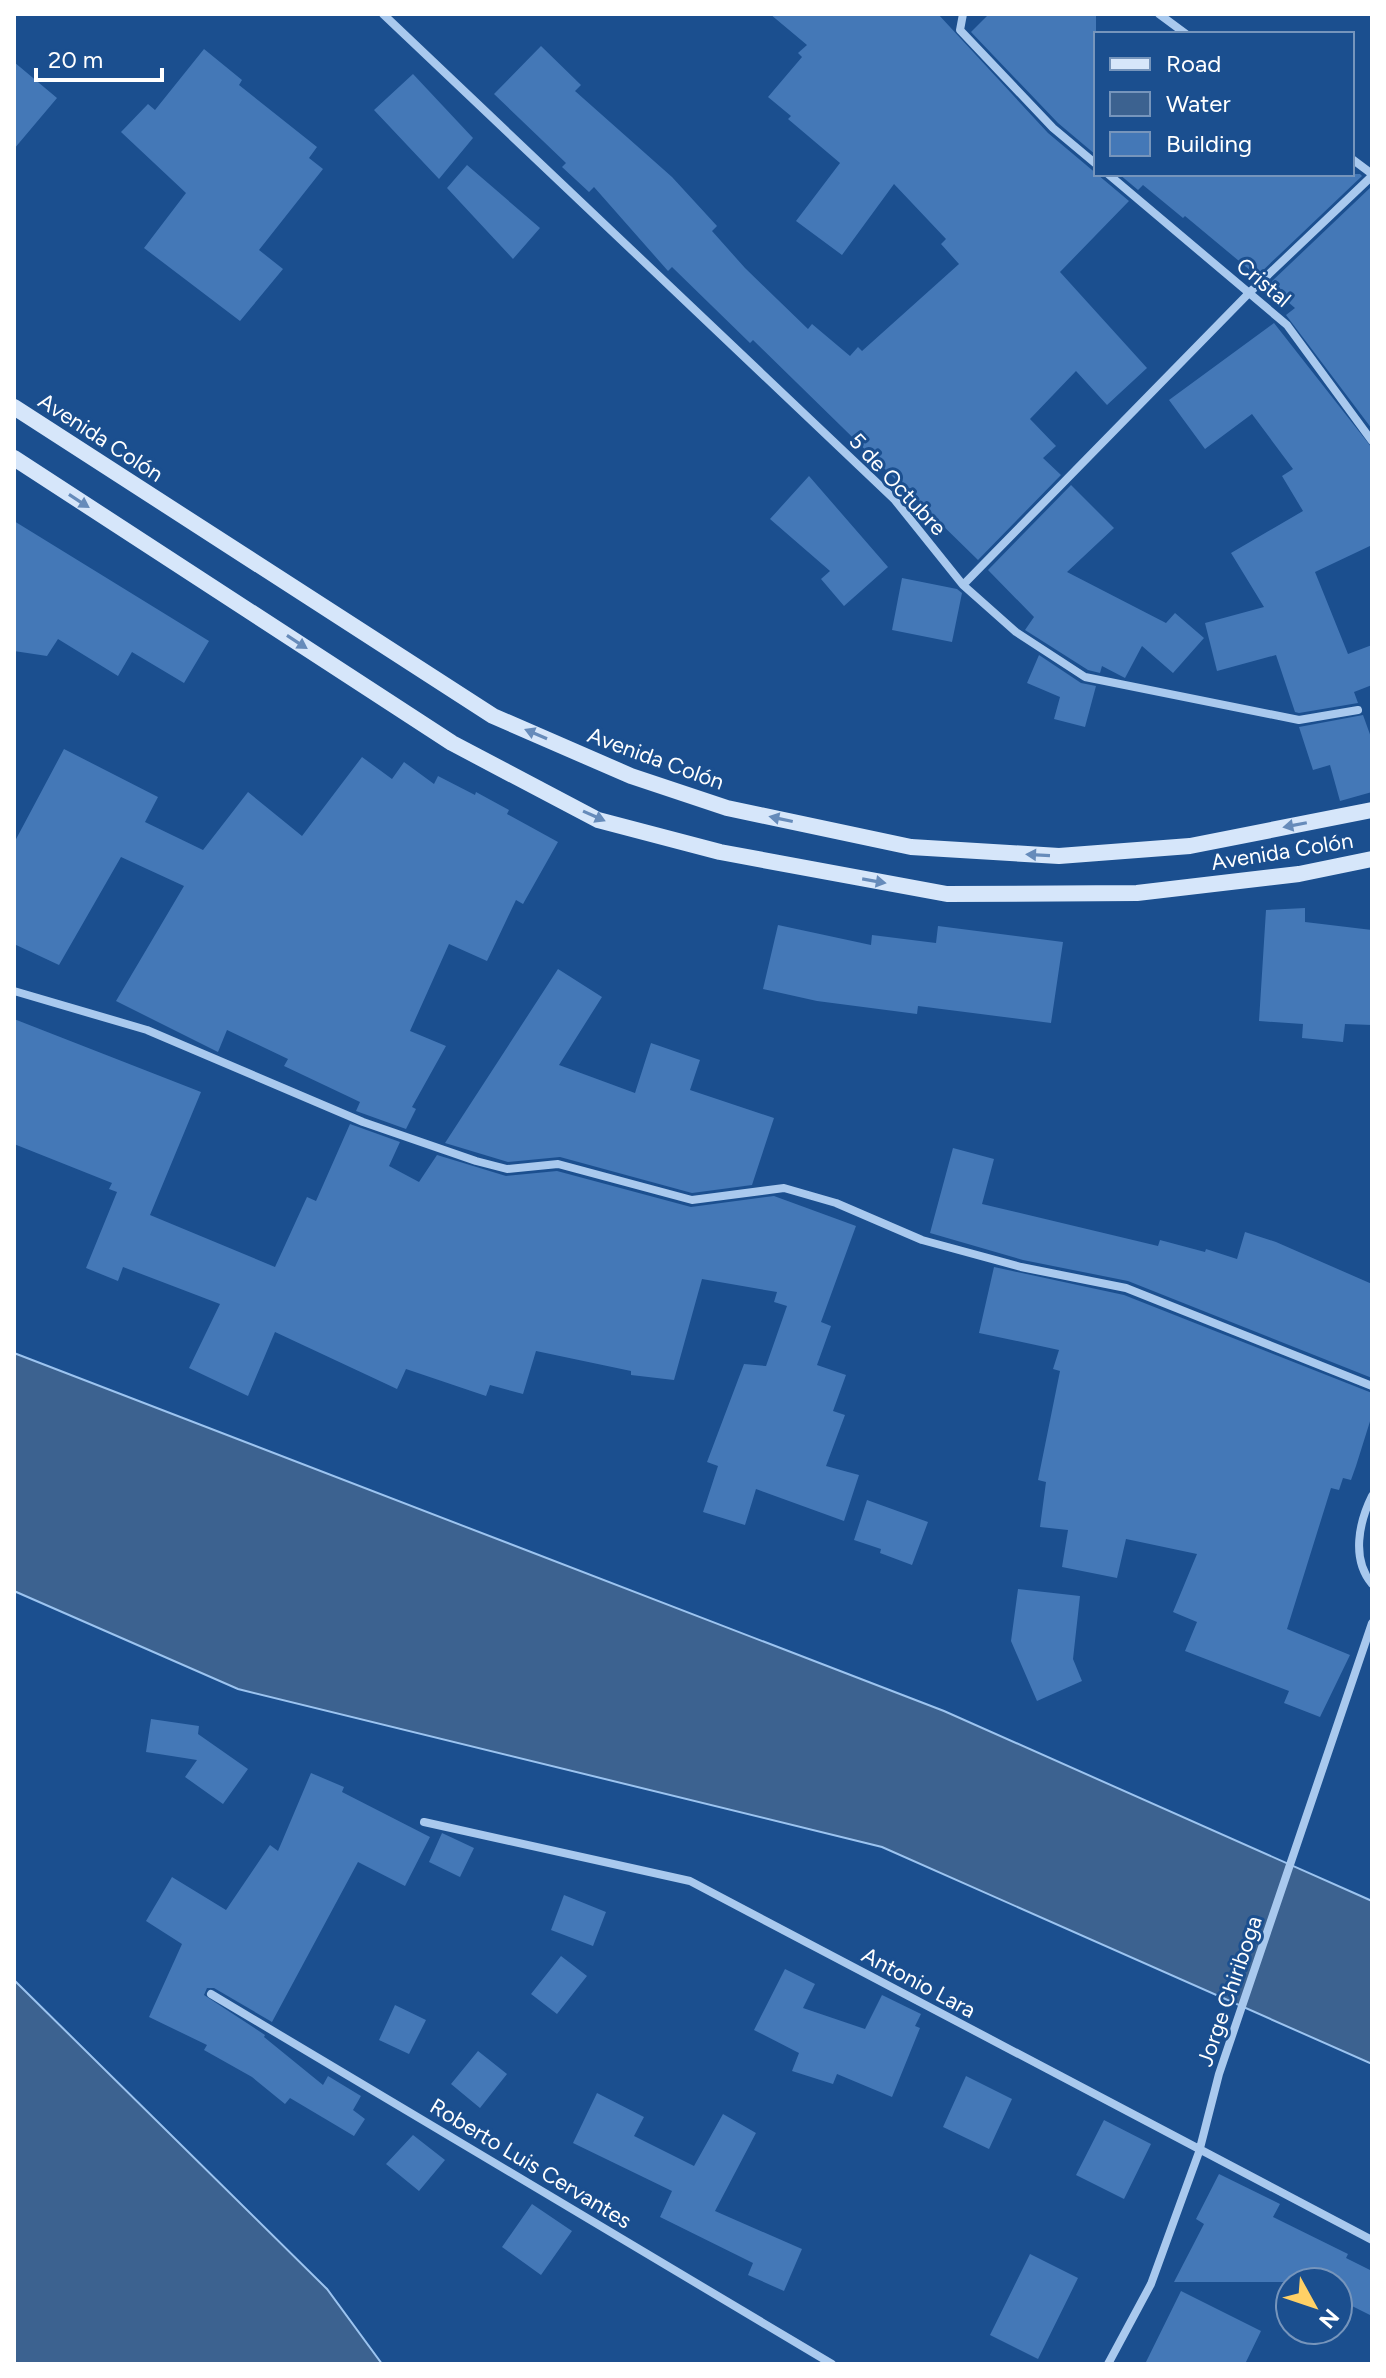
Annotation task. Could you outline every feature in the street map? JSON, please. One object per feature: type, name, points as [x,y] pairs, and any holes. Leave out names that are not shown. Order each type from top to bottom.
[{"type":"main road","name":"Avenida Colón","points":[[14,407],[493,716],[631,776],[727,808],[911,847],[1059,856],[1190,846],[1372,810]]},
{"type":"main road","name":"Avenida Colón","points":[[14,458],[452,743],[598,820],[720,852],[947,894],[1137,893],[1299,874],[1372,859]]},
{"type":"street","name":"5 de Octubre","points":[[383,14],[894,499],[963,585],[1016,632],[1085,677],[1299,720],[1358,710]]},
{"type":"street","points":[[963,14],[960,30],[1053,128],[1094,162]]},
{"type":"street","points":[[1159,14],[1183,32]]},
{"type":"street","points":[[963,585],[1249,293],[1372,175],[1354,161]]},
{"type":"street","name":"Cristal","points":[[1110,176],[1287,325],[1372,441]]},
{"type":"street","points":[[14,991],[147,1030],[363,1122],[476,1161],[507,1169],[558,1164],[692,1200],[784,1188],[836,1203],[922,1240],[1021,1267],[1126,1288],[1372,1386]]},
{"type":"street","points":[[1372,1496],[1361,1518],[1360,1561],[1372,1584]]},
{"type":"street","name":"Jorge Chiriboga","points":[[1108,2364],[1151,2284],[1199,2152],[1219,2074],[1372,1623]]},
{"type":"street","name":"Antonio Lara","points":[[424,1822],[690,1881],[1199,2152],[1372,2240]]},
{"type":"street","name":"Roberto Luis Cervantes","points":[[211,1994],[832,2364]]},
{"type":"water","points":[[14,1353],[944,1711],[1372,1901],[1372,2064],[882,1847],[238,1689],[14,1591]]},
{"type":"water","points":[[14,1980],[327,2289],[382,2364],[14,2364]]},
{"type":"building","points":[[770,14],[938,14],[1048,133],[1094,172],[1094,176],[1099,176],[1129,201],[1060,272],[1147,368],[1107,405],[1076,371],[1030,419],[1056,446],[1043,458],[1061,475],[978,560],[753,340],[750,343],[672,267],[668,271],[594,187],[589,192],[562,167],[566,163],[494,94],[541,46],[581,85],[575,91],[672,177],[717,226],[712,231],[745,268],[808,329],[812,324],[850,356],[858,347],[862,351],[959,264],[941,244],[946,239],[894,184],[842,255],[796,221],[840,163],[788,119],[791,116],[768,97],[802,57],[798,53],[807,45]]},
{"type":"building","points":[[989,14],[1096,14],[1094,153],[1058,123],[971,32]]},
{"type":"building","points":[[204,49],[242,80],[239,85],[317,147],[309,158],[323,169],[259,250],[283,269],[240,321],[144,248],[186,193],[121,132],[148,104],[155,110]]},
{"type":"building","points":[[14,62],[57,98],[14,149]]},
{"type":"building","points":[[413,74],[473,138],[439,179],[374,110]]},
{"type":"building","points":[[467,165],[540,228],[513,259],[447,188]]},
{"type":"building","points":[[1121,176],[1362,176],[1257,276],[1143,185],[1138,190]]},
{"type":"building","points":[[1372,186],[1372,429],[1286,315],[1295,308],[1268,285]]},
{"type":"building","points":[[1274,323],[1372,448],[1372,545],[1315,572],[1348,654],[1372,645],[1372,685],[1354,692],[1358,703],[1299,713],[1295,712],[1276,655],[1217,671],[1205,623],[1264,607],[1231,553],[1303,511],[1282,476],[1293,469],[1252,414],[1205,449],[1169,400]]},
{"type":"building","points":[[809,476],[888,567],[844,606],[821,579],[830,571],[770,519]]},
{"type":"building","points":[[1071,485],[1114,528],[1067,572],[1166,623],[1175,613],[1204,638],[1173,673],[1142,646],[1125,678],[1102,666],[1100,673],[1088,670],[1025,630],[1034,617],[988,570]]},
{"type":"building","points":[[14,521],[209,641],[184,683],[132,652],[118,676],[58,639],[47,656],[14,651]]},
{"type":"building","points":[[902,578],[957,589],[962,593],[952,642],[892,630]]},
{"type":"building","points":[[1039,655],[1081,683],[1096,686],[1085,727],[1054,719],[1060,697],[1027,683]]},
{"type":"building","points":[[1363,715],[1372,740],[1372,792],[1340,801],[1330,765],[1313,770],[1299,727]]},
{"type":"building","points":[[64,749],[158,797],[145,822],[203,850],[248,792],[302,836],[362,757],[392,779],[404,762],[434,784],[438,776],[475,795],[476,792],[509,810],[507,814],[558,842],[523,904],[516,900],[487,961],[449,944],[410,1031],[446,1046],[412,1107],[416,1109],[406,1129],[356,1111],[360,1102],[284,1066],[288,1059],[227,1030],[218,1052],[116,1001],[184,886],[121,857],[59,965],[14,944],[14,843]]},
{"type":"building","points":[[1305,908],[1305,922],[1372,930],[1372,1025],[1345,1024],[1343,1042],[1302,1038],[1303,1024],[1259,1021],[1266,910]]},
{"type":"building","points":[[778,925],[871,945],[872,935],[936,943],[938,926],[1063,942],[1051,1023],[918,1006],[917,1014],[817,1001],[763,989]]},
{"type":"building","points":[[558,969],[602,997],[559,1065],[635,1093],[651,1043],[700,1060],[690,1090],[774,1118],[752,1185],[692,1193],[560,1157],[508,1162],[445,1143]]},
{"type":"building","points":[[14,1019],[201,1092],[150,1215],[275,1267],[307,1197],[316,1201],[350,1124],[400,1142],[389,1166],[419,1182],[437,1155],[506,1176],[557,1171],[691,1207],[774,1196],[856,1226],[821,1322],[831,1326],[817,1365],[846,1375],[833,1411],[845,1415],[826,1466],[859,1475],[844,1521],[756,1489],[745,1525],[703,1512],[718,1466],[707,1462],[744,1364],[766,1366],[787,1306],[774,1302],[777,1292],[702,1279],[674,1380],[631,1375],[631,1371],[536,1351],[523,1394],[490,1385],[486,1396],[406,1369],[397,1389],[275,1332],[248,1396],[189,1368],[220,1304],[123,1267],[118,1281],[86,1268],[117,1192],[109,1189],[112,1183],[14,1144]]},
{"type":"building","points":[[953,1148],[994,1159],[982,1204],[1158,1246],[1160,1240],[1237,1259],[1245,1232],[1276,1242],[1372,1284],[1372,1378],[1128,1281],[1023,1260],[930,1233]]},
{"type":"building","points":[[994,1267],[1124,1295],[1372,1393],[1372,1415],[1351,1480],[1343,1478],[1339,1490],[1331,1488],[1287,1629],[1350,1655],[1320,1717],[1284,1703],[1289,1691],[1185,1651],[1197,1622],[1173,1612],[1197,1554],[1126,1539],[1117,1578],[1062,1567],[1068,1530],[1040,1527],[1046,1482],[1038,1480],[1060,1371],[1053,1369],[1059,1350],[979,1333]]},
{"type":"building","points":[[867,1500],[928,1522],[912,1565],[880,1553],[881,1549],[854,1540]]},
{"type":"building","points":[[1018,1589],[1080,1596],[1073,1659],[1082,1681],[1037,1701],[1011,1641]]},
{"type":"building","points":[[151,1719],[199,1726],[198,1734],[248,1769],[223,1804],[185,1777],[197,1760],[146,1752]]},
{"type":"building","points":[[311,1773],[344,1787],[342,1792],[430,1837],[405,1886],[358,1862],[272,2022],[214,1988],[207,1988],[204,1995],[265,2035],[323,2085],[328,2076],[361,2096],[353,2110],[365,2119],[354,2136],[290,2098],[285,2104],[252,2077],[204,2050],[207,2045],[149,2017],[182,1944],[146,1921],[172,1877],[226,1910],[270,1845],[278,1851]]},
{"type":"building","points":[[442,1833],[474,1848],[460,1877],[429,1862]]},
{"type":"building","points":[[564,1895],[606,1912],[593,1946],[551,1930]]},
{"type":"building","points":[[561,1956],[587,1976],[557,2014],[531,1994]]},
{"type":"building","points":[[785,1969],[815,1984],[803,2008],[865,2029],[882,1995],[921,2014],[915,2026],[920,2028],[892,2097],[837,2074],[833,2084],[792,2071],[799,2053],[754,2030]]},
{"type":"building","points":[[395,2005],[426,2020],[409,2054],[379,2040]]},
{"type":"building","points":[[478,2051],[507,2074],[480,2108],[451,2084]]},
{"type":"building","points":[[966,2076],[1012,2099],[989,2149],[943,2127]]},
{"type":"building","points":[[597,2093],[644,2117],[634,2136],[694,2166],[723,2114],[756,2133],[715,2211],[802,2249],[784,2291],[748,2275],[753,2263],[660,2217],[672,2191],[573,2143]]},
{"type":"building","points":[[1104,2120],[1151,2144],[1124,2199],[1076,2175]]},
{"type":"building","points":[[413,2135],[445,2160],[419,2191],[386,2164]]},
{"type":"building","points":[[1219,2174],[1280,2204],[1273,2217],[1348,2254],[1346,2258],[1372,2271],[1372,2316],[1354,2307],[1354,2266],[1274,2266],[1274,2282],[1174,2282],[1204,2224],[1196,2219]]},
{"type":"building","points":[[532,2204],[572,2231],[541,2275],[502,2247]]},
{"type":"building","points":[[1030,2254],[1078,2278],[1038,2359],[990,2335]]},
{"type":"building","points":[[1181,2291],[1261,2331],[1245,2364],[1145,2364]]}]
